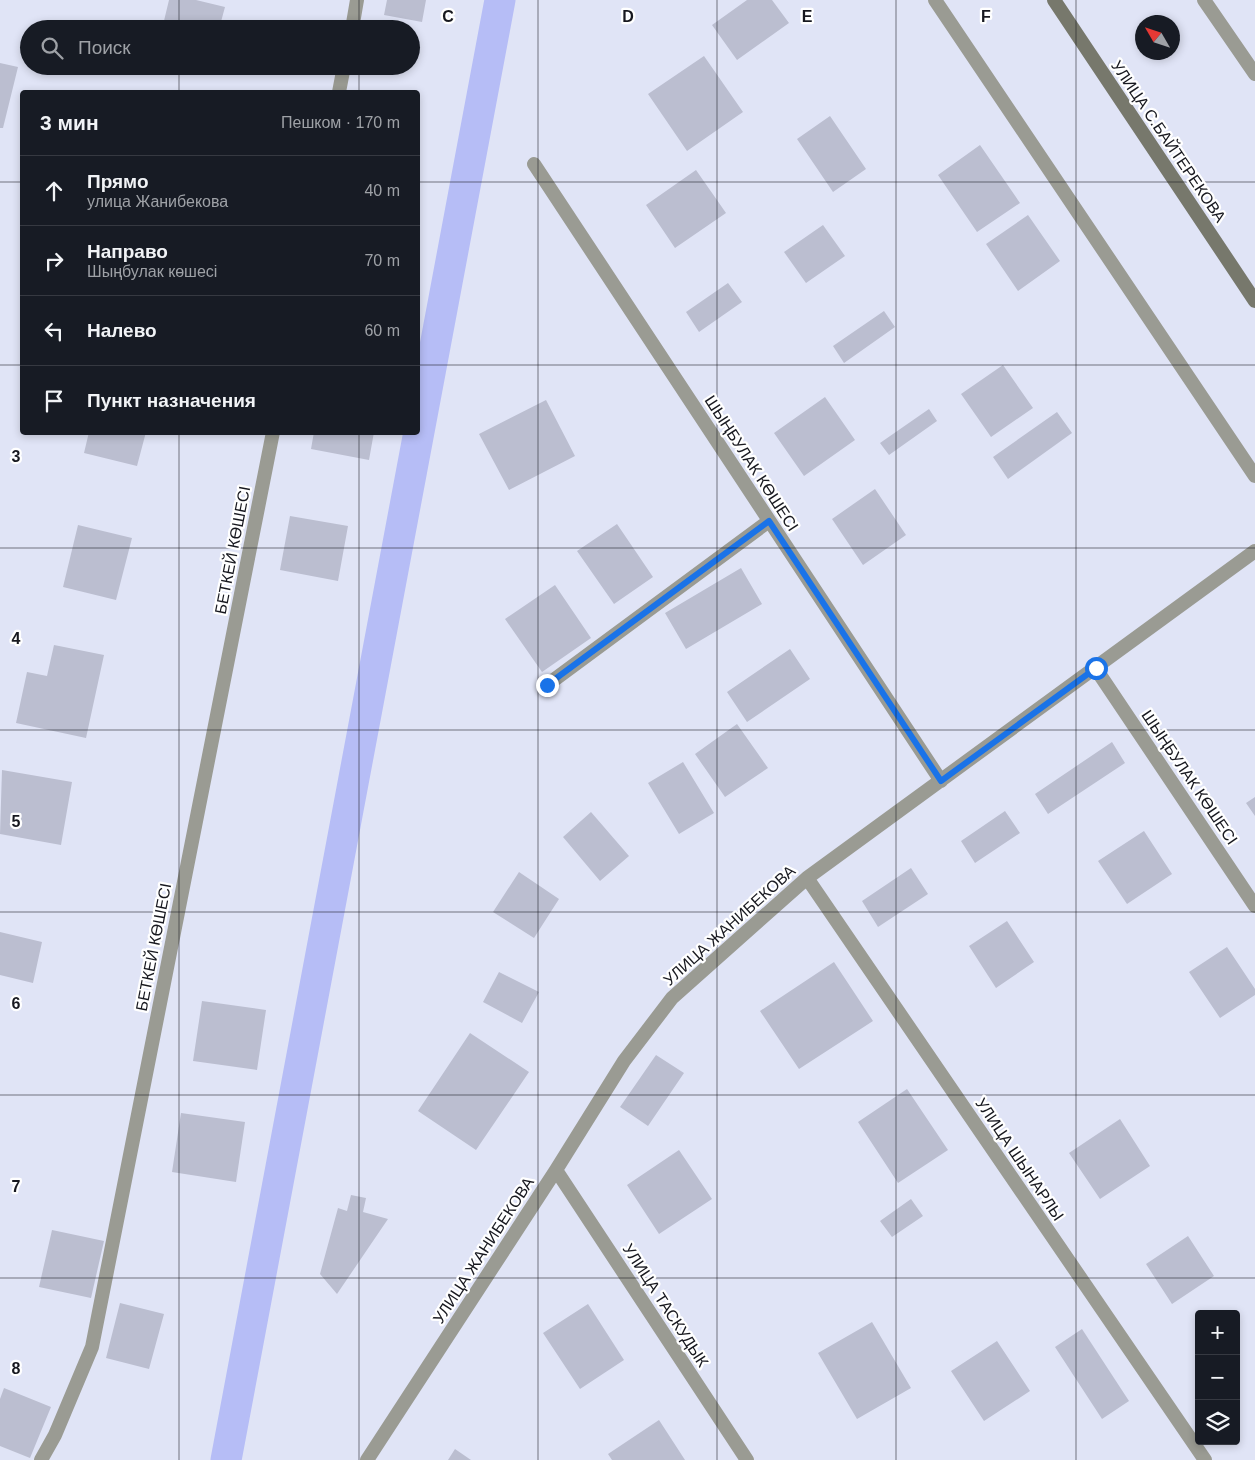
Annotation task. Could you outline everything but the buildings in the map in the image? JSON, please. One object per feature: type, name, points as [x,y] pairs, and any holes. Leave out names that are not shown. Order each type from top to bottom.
[{"type":"main road","name":"УЛИЦА С.БАЙТЕРЕКОВА","points":[[1054,0],[1255,301]]},
{"type":"street","points":[[354,20],[357,0]]},
{"type":"street","points":[[935,0],[1255,476]]},
{"type":"street","points":[[1204,0],[1255,74]]},
{"type":"street","points":[[339,90],[342,75]]},
{"type":"street","name":"ШЫҢБУЛАК КӨШЕСІ","points":[[534,164],[941,781]]},
{"type":"street","name":"БЕТКЕЙ КӨШЕСІ","points":[[41,1460],[56,1435],[92,1347],[272,435]]},
{"type":"street","points":[[547,685],[769,521]]},
{"type":"street","name":"УЛИЦА ЖАНИБЕКОВА","points":[[367,1460],[556,1170],[624,1061],[672,998],[807,878],[1255,550]]},
{"type":"street","name":"ШЫҢБУЛАК КӨШЕСІ","points":[[1096,668],[1255,906]]},
{"type":"street","name":"УЛИЦА ШЫНАРЛЫ","points":[[807,878],[1205,1460]]},
{"type":"street","name":"УЛИЦА ТАСКУДЫК","points":[[556,1170],[747,1460]]},
{"type":"waterway","points":[[420,426],[500,0]]},
{"type":"waterway","points":[[226,1460],[418,435]]},
{"type":"route","points":[[547,685],[769,521],[941,781],[1096,668]]}]
